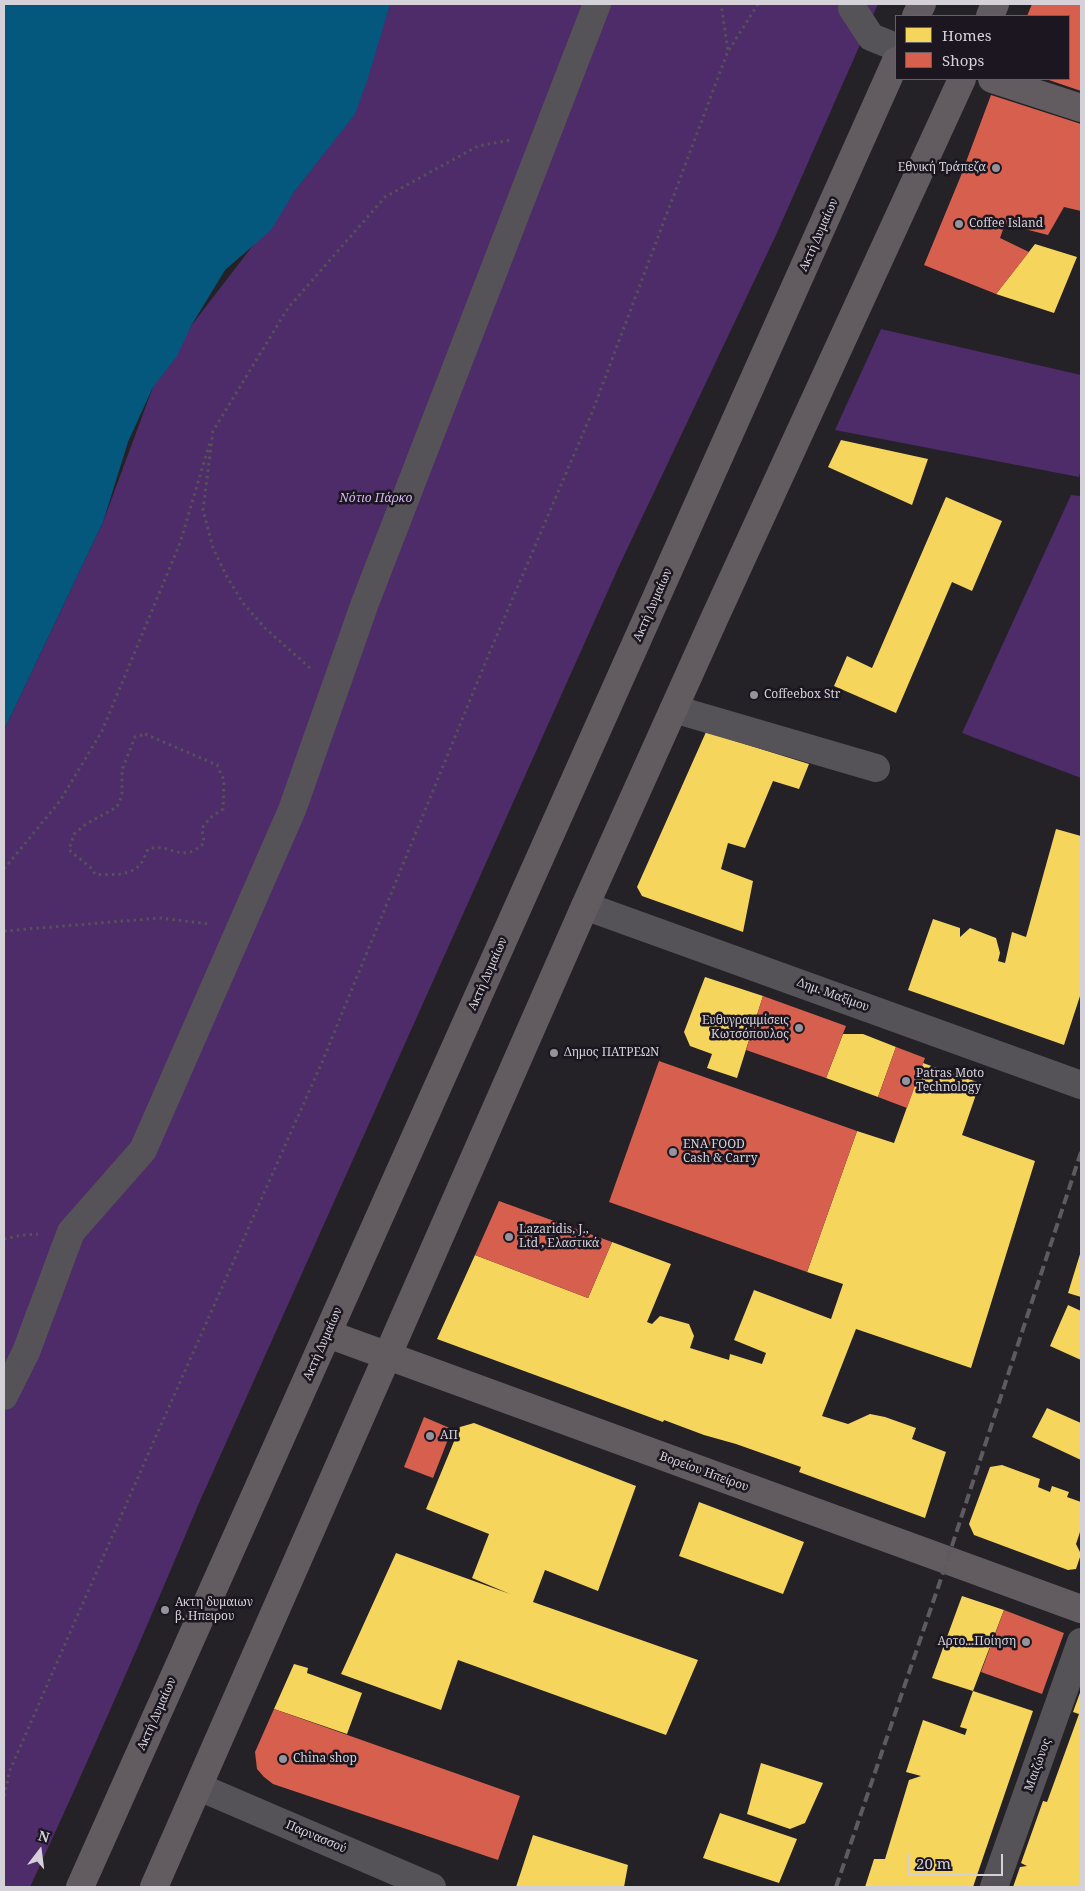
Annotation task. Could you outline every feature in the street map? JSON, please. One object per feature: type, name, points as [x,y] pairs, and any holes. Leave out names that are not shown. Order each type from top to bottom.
[{"type":"main road","name":"Ακτή Δυμαίων","points":[[80,1887],[895,63]]},
{"type":"main road","points":[[155,1886],[585,906],[962,80]]},
{"type":"main road","points":[[995,80],[1081,108]]},
{"type":"main road","name":"Βορείου Ηπείρου","points":[[328,1334],[1081,1609]]},
{"type":"street","points":[[4,1396],[26,1352],[71,1232],[142,1150],[292,810],[365,603],[597,4]]},
{"type":"street","points":[[853,4],[852,8],[871,37],[895,47]]},
{"type":"street","points":[[674,709],[876,768]]},
{"type":"street","name":"Δημ. Μαξίμου","points":[[585,906],[1081,1085]]},
{"type":"street","name":"Μαιζώνος","points":[[994,1887],[1081,1642]]},
{"type":"street","name":"Παρνασσού","points":[[199,1786],[432,1887]]},
{"type":"path","points":[[721,4],[728,50]]},
{"type":"path","points":[[4,1796],[10,1770],[323,1060],[482,670],[593,410],[728,50],[758,4]]},
{"type":"path","points":[[4,868],[60,801],[102,731],[180,543],[213,431],[288,308],[385,197],[478,146],[546,134]]},
{"type":"path","points":[[213,431],[203,510],[213,548],[227,577],[243,603],[265,628],[334,691]]},
{"type":"path","points":[[145,734],[217,765],[224,780],[223,809],[210,818],[202,828],[204,842],[197,849],[183,853],[158,846],[148,849],[143,862],[127,872],[116,876],[95,874],[69,850],[74,834],[86,824],[117,807],[122,796],[122,770],[135,737],[145,734]]},
{"type":"path","points":[[4,931],[158,918],[240,928]]},
{"type":"green space","name":"Νότιο Πάρκο","points":[[390,4],[878,4],[776,235],[620,564],[199,1503],[74,1792],[30,1887],[4,1887],[4,730],[103,522],[153,387],[191,326],[354,114]]},
{"type":"green space","points":[[881,329],[1081,375],[1081,469],[1079,477],[835,430]]},
{"type":"green space","points":[[1071,495],[1081,496],[1081,778],[962,733]]},
{"type":"water","points":[[4,4],[390,4],[355,114],[294,192],[271,230],[225,270],[191,326],[177,356],[153,387],[128,442],[103,522],[4,730]]},
{"type":"building: Homes","points":[[1035,244],[1077,257],[1054,313],[996,294]]},
{"type":"building: Homes","points":[[841,440],[928,459],[912,505],[828,467]]},
{"type":"building: Homes","points":[[946,497],[1002,521],[972,591],[952,582],[896,713],[834,686],[847,656],[872,668]]},
{"type":"building: Homes","points":[[706,732],[809,764],[799,789],[773,781],[745,848],[728,843],[721,869],[753,881],[743,932],[642,896],[637,887]]},
{"type":"building: Homes","points":[[1056,829],[1081,836],[1081,993],[1064,1045],[908,990],[933,919],[960,928],[960,937],[970,928],[996,938],[1000,953],[998,961],[1005,963],[1012,932],[1026,937]]},
{"type":"building: Homes","points":[[705,977],[763,996],[737,1078],[707,1068],[712,1054],[690,1046],[684,1032]]},
{"type":"building: Homes","points":[[843,1034],[863,1034],[896,1047],[878,1097],[826,1078]]},
{"type":"building: Homes","points":[[923,1063],[980,1083],[962,1135],[1035,1161],[971,1368],[856,1329],[822,1416],[848,1424],[870,1414],[885,1417],[916,1428],[912,1439],[946,1452],[925,1518],[799,1472],[801,1467],[664,1420],[663,1422],[437,1339],[475,1255],[588,1298],[612,1242],[671,1264],[647,1322],[652,1324],[660,1316],[689,1324],[694,1336],[690,1348],[729,1360],[730,1354],[762,1364],[766,1353],[734,1340],[754,1290],[831,1319],[843,1284],[807,1272],[857,1131],[894,1143]]},
{"type":"building: Homes","points":[[1081,1251],[1081,1297],[1068,1293]]},
{"type":"building: Homes","points":[[1068,1305],[1081,1311],[1081,1360],[1050,1346]]},
{"type":"building: Homes","points":[[1047,1408],[1081,1423],[1081,1460],[1032,1437]]},
{"type":"building: Homes","points":[[474,1423],[636,1486],[598,1591],[545,1570],[533,1602],[698,1660],[666,1735],[458,1660],[441,1710],[341,1674],[396,1553],[510,1594],[472,1578],[489,1534],[426,1509],[460,1427]]},
{"type":"building: Homes","points":[[1002,1465],[1040,1479],[1038,1487],[1050,1492],[1052,1486],[1069,1492],[1067,1497],[1081,1502],[1081,1529],[1076,1544],[1081,1554],[1076,1569],[1068,1570],[974,1535],[969,1524],[990,1467]]},
{"type":"building: Homes","points":[[699,1502],[804,1542],[783,1594],[679,1556]]},
{"type":"building: Homes","points":[[962,1596],[1004,1610],[973,1691],[932,1678]]},
{"type":"building: Homes","points":[[294,1664],[308,1668],[307,1673],[362,1693],[347,1734],[274,1709]]},
{"type":"building: Homes","points":[[1081,1690],[1081,1887],[1013,1887],[1020,1867],[1027,1866],[1021,1863],[1043,1801],[1047,1802],[1079,1714],[1073,1712]]},
{"type":"building: Homes","points":[[973,1691],[1033,1711],[973,1887],[865,1887],[874,1859],[885,1859],[909,1780],[921,1776],[906,1772],[923,1720],[965,1735],[967,1729],[960,1727]]},
{"type":"building: Homes","points":[[761,1763],[823,1783],[805,1823],[790,1829],[747,1814]]},
{"type":"building: Homes","points":[[720,1813],[797,1839],[779,1883],[703,1858]]},
{"type":"building: Homes","points":[[533,1835],[628,1865],[624,1887],[516,1887]]},
{"type":"building: Shops","points":[[1032,4],[1081,4],[1081,91],[1049,80],[1070,80],[1070,15],[1027,15]]},
{"type":"building: Shops","points":[[991,95],[1081,124],[1081,211],[1064,207],[1048,235],[1005,224],[1000,238],[1029,252],[996,294],[924,265],[960,178]]},
{"type":"building: Shops","points":[[763,996],[846,1026],[826,1078],[746,1050]]},
{"type":"building: Shops","points":[[896,1047],[925,1058],[907,1108],[878,1097]]},
{"type":"building: Shops","points":[[659,1061],[857,1131],[807,1272],[609,1202]]},
{"type":"building: Shops","points":[[499,1201],[612,1242],[588,1298],[475,1255]]},
{"type":"building: Shops","points":[[424,1417],[452,1429],[433,1478],[404,1467]]},
{"type":"building: Shops","points":[[1004,1610],[1064,1633],[1042,1694],[981,1672]]},
{"type":"building: Shops","points":[[274,1709],[520,1796],[498,1860],[273,1784],[257,1769],[255,1752]]},
{"type":"railway","points":[[836,1887],[947,1561],[1081,1152]]},
{"type":"place","name":"Εθνική Τράπεζα","points":[[996,168]]},
{"type":"place","name":"Coffee Island","points":[[959,224]]},
{"type":"place","name":"Coffeebox Str","points":[[754,695]]},
{"type":"place","name":"Ευθυγραμμίσεις Κωτσόπουλος","points":[[799,1028]]},
{"type":"place","name":"Δημος ΠΑΤΡΕΩΝ","points":[[554,1053]]},
{"type":"place","name":"Patras Moto Technology","points":[[906,1081]]},
{"type":"place","name":"ENA FOOD Cash & Carry","points":[[673,1152]]},
{"type":"place","name":"Lazaridis, J., Ltd , Ελαστικά","points":[[509,1237]]},
{"type":"place","name":"ΑΠ","points":[[430,1436]]},
{"type":"place","name":"Ακτη δυμαιων β. Ηπειρου","points":[[165,1610]]},
{"type":"place","name":"Αρτο...Ποίηση","points":[[1026,1642]]},
{"type":"place","name":"China shop","points":[[283,1759]]}]
